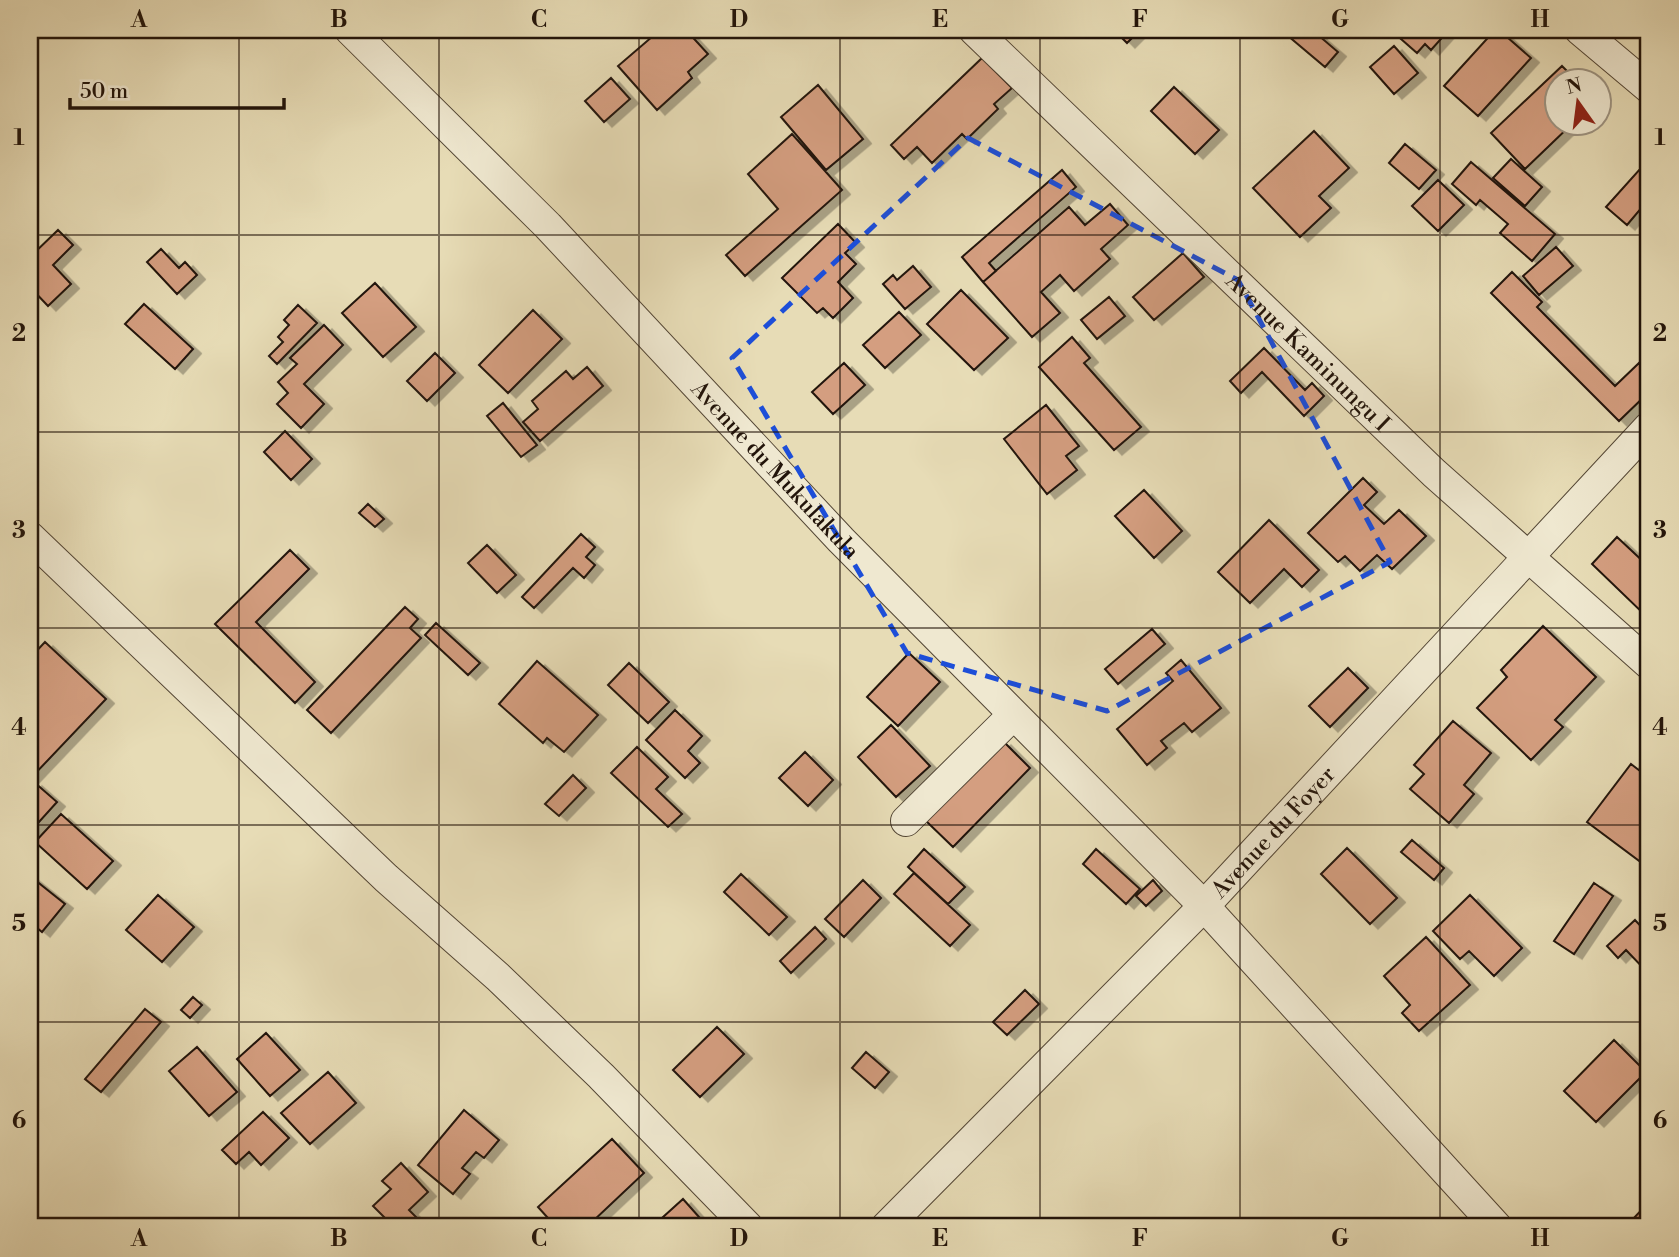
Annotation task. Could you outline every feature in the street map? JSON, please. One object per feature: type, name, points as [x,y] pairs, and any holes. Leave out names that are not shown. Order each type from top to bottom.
[{"type":"street","name":"Avenue du Mukulakula","points":[[350,30],[548,226],[841,540],[1204,906],[1497,1227]]},
{"type":"street","name":"Avenue Kaminungu I","points":[[974,30],[1434,474],[1529,555],[1649,664]]},
{"type":"street","points":[[1580,30],[1649,88]]},
{"type":"street","name":"Avenue du Foyer","points":[[886,1227],[1204,906],[1649,427]]},
{"type":"street","points":[[30,537],[386,878],[507,986],[601,1076],[748,1227]]},
{"type":"street","points":[[905,821],[1013,715]]},
{"type":"highlighted area","points":[[968,138],[1238,280],[1390,562],[1107,711],[907,653],[732,358]]},
{"type":"building","points":[[660,30],[686,30],[708,54],[688,72],[692,78],[657,110],[618,66]]},
{"type":"building","points":[[1114,30],[1140,30],[1127,43]]},
{"type":"building","points":[[1281,30],[1323,30],[1318,35],[1338,52],[1325,67]]},
{"type":"building","points":[[1449,30],[1431,50],[1425,44],[1417,53],[1393,32]]},
{"type":"building","points":[[1495,30],[1499,30],[1531,58],[1478,116],[1444,86]]},
{"type":"building","points":[[1394,46],[1418,73],[1394,94],[1370,67]]},
{"type":"building","points":[[982,58],[1012,88],[994,104],[998,109],[967,139],[962,134],[932,163],[917,147],[904,159],[891,145]]},
{"type":"building","points":[[611,78],[630,99],[604,122],[585,101]]},
{"type":"building","points":[[818,85],[863,139],[826,170],[781,117]]},
{"type":"building","points":[[1542,85],[1542,136],[1559,136],[1525,169],[1491,133]]},
{"type":"building","points":[[1174,87],[1219,130],[1195,154],[1151,111]]},
{"type":"building","points":[[1314,131],[1349,168],[1319,196],[1331,208],[1300,237],[1253,188]]},
{"type":"building","points":[[792,134],[842,190],[745,276],[726,255],[778,209],[748,174]]},
{"type":"building","points":[[1405,144],[1436,170],[1419,189],[1389,163]]},
{"type":"building","points":[[1511,159],[1542,187],[1525,206],[1493,178]]},
{"type":"building","points":[[1649,159],[1649,199],[1627,225],[1606,207]]},
{"type":"building","points":[[1471,162],[1555,234],[1532,261],[1500,233],[1508,224],[1480,200],[1476,205],[1452,184]]},
{"type":"building","points":[[1062,170],[1076,187],[989,263],[996,271],[983,282],[962,257]]},
{"type":"building","points":[[1438,180],[1464,205],[1438,231],[1412,206]]},
{"type":"building","points":[[1110,204],[1128,225],[1101,249],[1110,259],[1074,291],[1060,275],[1041,292],[1060,313],[1032,337],[983,282],[1069,207],[1085,225]]},
{"type":"building","points":[[838,224],[856,243],[845,253],[856,264],[838,282],[853,298],[833,318],[823,308],[817,313],[782,278]]},
{"type":"building","points":[[58,230],[73,245],[53,265],[71,284],[48,306],[30,287],[30,257]]},
{"type":"building","points":[[1556,247],[1573,266],[1539,295],[1523,276]]},
{"type":"building","points":[[161,249],[179,268],[185,262],[197,275],[177,294],[147,262]]},
{"type":"building","points":[[1183,253],[1204,277],[1154,320],[1133,297]]},
{"type":"building","points":[[913,266],[931,287],[905,309],[883,284],[893,275],[897,280]]},
{"type":"building","points":[[1512,272],[1542,302],[1537,307],[1615,386],[1639,363],[1649,373],[1649,392],[1619,421],[1491,293]]},
{"type":"building","points":[[375,283],[416,327],[383,357],[342,313]]},
{"type":"building","points":[[961,290],[1008,338],[974,370],[927,324]]},
{"type":"building","points":[[1109,297],[1125,316],[1097,339],[1081,320]]},
{"type":"building","points":[[144,304],[193,349],[175,369],[125,324]]},
{"type":"building","points":[[298,305],[317,323],[277,364],[269,356],[283,342],[278,337],[289,325],[284,320]]},
{"type":"building","points":[[533,310],[562,339],[508,393],[479,365]]},
{"type":"building","points":[[899,312],[921,335],[885,368],[863,345]]},
{"type":"building","points":[[324,325],[343,345],[304,384],[324,404],[301,428],[277,404],[288,393],[278,382],[297,364],[290,358]]},
{"type":"building","points":[[1072,337],[1090,358],[1084,363],[1141,427],[1114,450],[1039,367]]},
{"type":"building","points":[[1264,348],[1305,390],[1312,383],[1324,396],[1304,416],[1262,372],[1241,393],[1230,381]]},
{"type":"building","points":[[435,353],[455,373],[427,401],[407,381]]},
{"type":"building","points":[[844,363],[865,385],[833,414],[812,392]]},
{"type":"building","points":[[587,367],[603,386],[540,441],[523,422],[538,409],[532,401],[566,371],[573,379]]},
{"type":"building","points":[[503,403],[537,445],[521,457],[487,416]]},
{"type":"building","points":[[1046,405],[1079,446],[1066,456],[1077,470],[1047,494],[1004,439]]},
{"type":"building","points":[[285,431],[312,459],[291,480],[264,452]]},
{"type":"building","points":[[1363,478],[1377,492],[1364,505],[1384,524],[1399,510],[1426,536],[1392,569],[1377,555],[1360,571],[1345,556],[1338,562],[1308,533]]},
{"type":"building","points":[[1144,490],[1182,531],[1154,558],[1115,516]]},
{"type":"building","points":[[368,504],[384,519],[375,527],[359,513]]},
{"type":"building","points":[[1269,520],[1319,570],[1302,587],[1284,569],[1250,603],[1218,572]]},
{"type":"building","points":[[581,534],[595,547],[586,557],[595,565],[584,578],[573,568],[534,608],[522,597]]},
{"type":"building","points":[[1617,537],[1649,567],[1649,619],[1592,564]]},
{"type":"building","points":[[487,545],[516,575],[497,593],[468,563]]},
{"type":"building","points":[[290,550],[309,569],[256,622],[315,682],[295,703],[215,624]]},
{"type":"building","points":[[405,607],[418,619],[410,628],[421,638],[331,733],[307,710]]},
{"type":"building","points":[[436,623],[480,663],[468,675],[425,635]]},
{"type":"building","points":[[1543,626],[1596,677],[1555,720],[1563,727],[1531,760],[1477,708],[1507,677],[1501,670]]},
{"type":"building","points":[[1152,629],[1165,644],[1118,684],[1105,669]]},
{"type":"building","points":[[45,642],[106,699],[30,779],[30,658]]},
{"type":"building","points":[[909,653],[940,682],[898,726],[867,697]]},
{"type":"building","points":[[1181,660],[1221,708],[1192,732],[1184,723],[1161,741],[1167,748],[1147,765],[1117,729],[1173,681],[1166,673]]},
{"type":"building","points":[[537,661],[598,715],[564,752],[547,738],[543,743],[499,704]]},
{"type":"building","points":[[629,663],[669,702],[648,723],[608,685]]},
{"type":"building","points":[[1348,668],[1368,688],[1330,727],[1309,706]]},
{"type":"building","points":[[675,710],[702,736],[688,751],[700,763],[685,778],[646,740]]},
{"type":"building","points":[[1453,721],[1491,753],[1464,785],[1474,794],[1449,823],[1410,789],[1424,774],[1414,765]]},
{"type":"building","points":[[891,725],[930,766],[896,797],[858,757]]},
{"type":"building","points":[[1003,741],[1030,768],[953,847],[925,820]]},
{"type":"building","points":[[637,747],[668,777],[656,789],[682,814],[668,827],[611,773]]},
{"type":"building","points":[[805,752],[833,780],[808,806],[779,778]]},
{"type":"building","points":[[1631,764],[1649,778],[1649,853],[1642,863],[1587,822]]},
{"type":"building","points":[[573,775],[586,788],[559,816],[545,804]]},
{"type":"building","points":[[34,782],[57,802],[30,832],[30,787]]},
{"type":"building","points":[[61,814],[113,861],[87,889],[35,842]]},
{"type":"building","points":[[1412,840],[1444,868],[1434,880],[1401,852]]},
{"type":"building","points":[[1347,848],[1397,898],[1370,924],[1321,874]]},
{"type":"building","points":[[924,849],[965,887],[948,904],[908,867]]},
{"type":"building","points":[[1096,849],[1140,889],[1126,904],[1083,864]]},
{"type":"building","points":[[914,873],[970,925],[950,946],[894,894]]},
{"type":"building","points":[[741,874],[787,917],[769,935],[724,892]]},
{"type":"building","points":[[30,876],[65,904],[42,932],[30,922]]},
{"type":"building","points":[[863,880],[881,898],[844,937],[825,919]]},
{"type":"building","points":[[1153,880],[1162,891],[1146,906],[1136,896]]},
{"type":"building","points":[[1594,883],[1613,896],[1574,954],[1554,941]]},
{"type":"building","points":[[158,895],[194,927],[162,962],[126,930]]},
{"type":"building","points":[[1470,895],[1522,948],[1494,976],[1469,951],[1460,959],[1433,931]]},
{"type":"building","points":[[1635,920],[1649,935],[1647,972],[1626,950],[1618,958],[1607,946]]},
{"type":"building","points":[[815,927],[826,939],[791,973],[780,961]]},
{"type":"building","points":[[1426,937],[1470,985],[1419,1031],[1402,1013],[1410,1005],[1384,976]]},
{"type":"building","points":[[1025,990],[1039,1004],[1007,1035],[993,1022]]},
{"type":"building","points":[[193,997],[202,1005],[190,1018],[181,1010]]},
{"type":"building","points":[[145,1009],[161,1022],[101,1092],[85,1079]]},
{"type":"building","points":[[717,1027],[744,1054],[700,1097],[673,1070]]},
{"type":"building","points":[[266,1033],[300,1070],[270,1096],[237,1059]]},
{"type":"building","points":[[1614,1040],[1646,1072],[1596,1122],[1564,1091]]},
{"type":"building","points":[[197,1047],[237,1092],[209,1116],[169,1071]]},
{"type":"building","points":[[866,1052],[889,1072],[875,1088],[852,1068]]},
{"type":"building","points":[[328,1072],[356,1103],[310,1144],[281,1113]]},
{"type":"building","points":[[464,1110],[499,1140],[484,1158],[476,1152],[462,1168],[470,1174],[453,1194],[418,1165]]},
{"type":"building","points":[[263,1112],[289,1138],[261,1165],[249,1152],[236,1164],[222,1150]]},
{"type":"building","points":[[612,1139],[644,1173],[592,1222],[597,1227],[556,1227],[538,1207]]},
{"type":"building","points":[[401,1163],[428,1192],[409,1210],[419,1220],[412,1227],[394,1227],[373,1206],[391,1189],[382,1181]]},
{"type":"building","points":[[683,1199],[699,1217],[688,1227],[652,1227]]},
{"type":"building","points":[[1649,1202],[1649,1227],[1636,1227],[1631,1221]]}]
